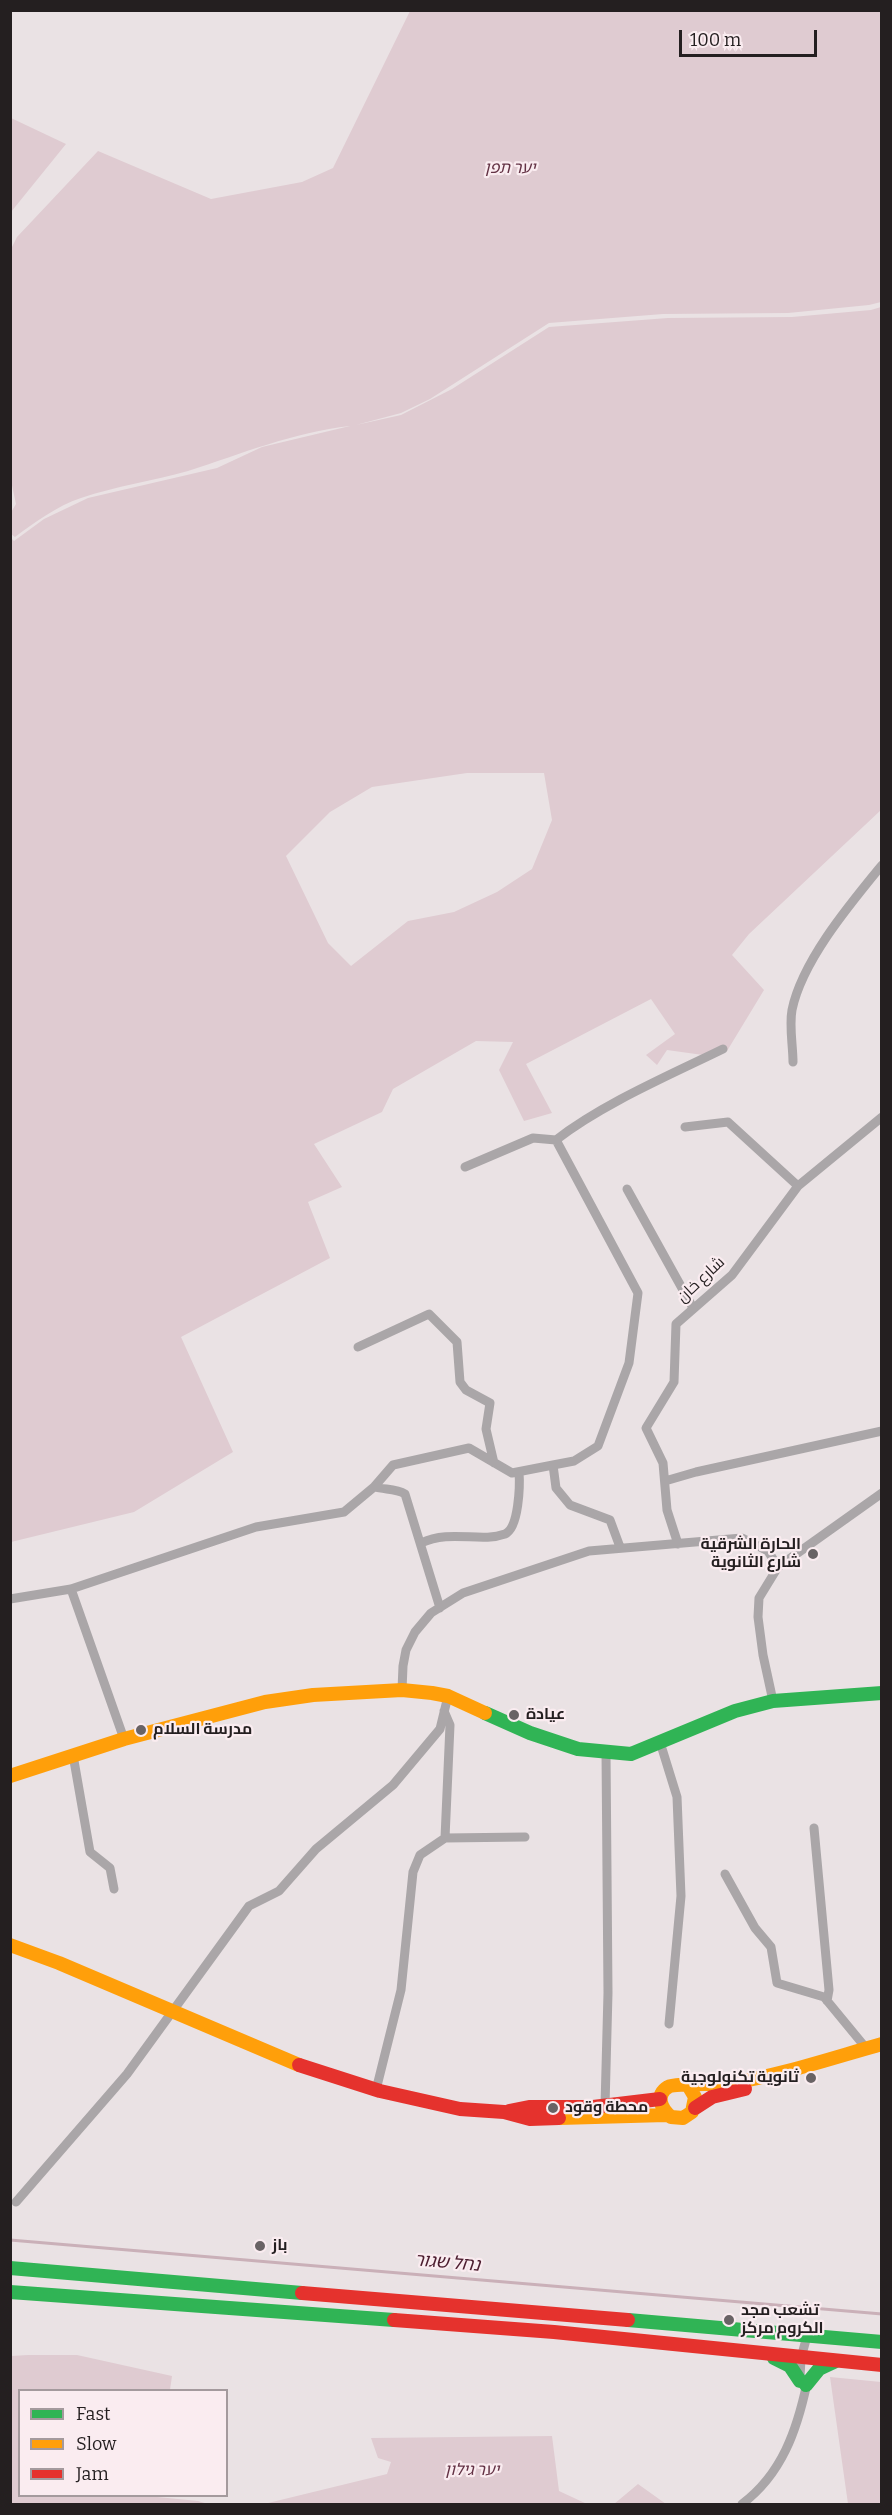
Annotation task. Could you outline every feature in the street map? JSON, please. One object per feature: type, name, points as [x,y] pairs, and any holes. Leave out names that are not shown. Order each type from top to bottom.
[{"type":"main road","points":[[10,1776],[124,1739],[265,1702],[313,1695],[402,1690],[448,1696],[530,1733],[578,1749],[631,1754],[735,1711],[773,1701],[882,1693]]},
{"type":"main road","points":[[10,1945],[59,1963],[326,2075],[376,2090],[460,2109],[504,2112],[530,2119],[666,2115],[682,2119],[712,2097],[882,2051]]},
{"type":"main road","points":[[689,2087],[731,2083],[765,2076],[882,2044]]},
{"type":"main road","points":[[666,2115],[660,2105],[660,2099],[666,2088],[671,2085],[683,2084],[689,2087],[696,2097],[695,2108]]},
{"type":"main road","points":[[504,2112],[529,2107],[605,2106],[660,2099]]},
{"type":"main road","points":[[10,2268],[882,2342]]},
{"type":"main road","points":[[10,2292],[554,2332],[882,2365]]},
{"type":"main road","points":[[768,2355],[790,2366],[803,2383],[819,2369],[839,2361]]},
{"type":"street","points":[[793,1062],[791,1012],[802,979],[849,905],[882,865]]},
{"type":"street","points":[[465,1167],[533,1138],[556,1140],[591,1117],[723,1049]]},
{"type":"street","name":"شارع خان","points":[[678,1544],[667,1510],[663,1464],[646,1428],[674,1382],[676,1324],[732,1275],[798,1186],[882,1117]]},
{"type":"street","points":[[685,1127],[728,1122],[798,1186]]},
{"type":"street","points":[[10,1599],[71,1589],[256,1527],[344,1512],[374,1487],[393,1465],[469,1448],[512,1473],[574,1461],[598,1446],[629,1363],[638,1293],[556,1140]]},
{"type":"street","points":[[627,1189],[693,1308]]},
{"type":"street","points":[[358,1347],[429,1314],[457,1342],[460,1382],[466,1390],[490,1403],[486,1429],[494,1463]]},
{"type":"street","points":[[665,1481],[696,1472],[882,1431]]},
{"type":"street","points":[[553,1465],[556,1488],[570,1505],[610,1520],[620,1547]]},
{"type":"street","points":[[421,1543],[436,1536],[491,1536],[504,1534],[510,1530],[518,1504],[519,1472]]},
{"type":"street","points":[[374,1487],[386,1491],[398,1489],[405,1494],[440,1608]]},
{"type":"street","points":[[773,1701],[763,1655],[759,1598],[778,1567],[882,1493]]},
{"type":"street","points":[[402,1690],[406,1650],[415,1632],[430,1614],[463,1593],[590,1551],[742,1538],[768,1551],[778,1567]]},
{"type":"street","points":[[71,1589],[124,1739]]},
{"type":"street","points":[[16,2202],[128,2074],[249,1906],[279,1891],[316,1849],[393,1785],[440,1729],[448,1696]]},
{"type":"street","points":[[444,1711],[450,1725],[445,1838]]},
{"type":"street","points":[[660,1742],[677,1797],[681,1896],[669,2024]]},
{"type":"street","points":[[605,2106],[608,1993],[606,1752]]},
{"type":"street","points":[[73,1755],[90,1852],[110,1868],[114,1889]]},
{"type":"street","points":[[814,1828],[829,1990],[827,2001]]},
{"type":"street","points":[[376,2090],[401,1990],[412,1872],[420,1855],[445,1838],[525,1837]]},
{"type":"street","points":[[725,1874],[755,1928],[771,1947],[777,1983],[824,1996],[866,2048]]},
{"type":"street","points":[[742,2505],[768,2479],[793,2437],[800,2407],[807,2336]]},
{"type":"green space","name":"יער תפן","points":[[410,11],[881,11],[881,302],[788,313],[663,314],[549,323],[430,399],[401,413],[356,425],[401,415],[452,389],[549,327],[668,318],[792,317],[871,310],[881,307],[881,810],[749,934],[732,955],[764,990],[727,1051],[703,1055],[667,1050],[657,1065],[646,1055],[675,1034],[651,999],[526,1064],[552,1113],[524,1121],[499,1070],[513,1042],[476,1041],[393,1089],[382,1112],[314,1144],[342,1187],[308,1202],[330,1258],[181,1337],[233,1452],[134,1512],[11,1542],[11,538],[14,541],[44,519],[88,498],[217,468],[262,447],[350,426],[288,438],[188,471],[81,498],[38,520],[15,537],[11,534],[10,514],[16,504],[10,476],[11,249],[17,237],[98,151],[211,199],[302,182],[333,168]],"holes":[[[467,773],[544,773],[552,820],[532,869],[497,892],[454,912],[408,921],[351,966],[328,943],[286,856],[330,812],[372,787]]]},
{"type":"green space","points":[[11,118],[66,144],[10,212]]},
{"type":"green space","points":[[77,2355],[172,2376],[170,2389],[18,2389],[18,2497],[157,2497],[208,2504],[11,2504],[11,2356]]},
{"type":"green space","points":[[830,2377],[881,2382],[881,2504],[848,2504]]},
{"type":"green space","name":"יער גילון","points":[[552,2436],[559,2491],[587,2504],[264,2504],[387,2474],[391,2462],[378,2458],[371,2438]]},
{"type":"green space","points":[[638,2484],[666,2504],[614,2504]]},
{"type":"waterway","name":"נחל שגור","points":[[10,2240],[882,2314]]},
{"type":"traffic: fast","points":[[485,1713],[530,1733],[578,1749],[631,1754],[735,1711],[773,1701],[882,1693]]},
{"type":"traffic: fast","points":[[10,2268],[302,2293]]},
{"type":"traffic: fast","points":[[10,2292],[394,2320]]},
{"type":"traffic: fast","points":[[628,2320],[882,2342]]},
{"type":"traffic: fast","points":[[774,2358],[790,2366],[800,2381]]},
{"type":"traffic: fast","points":[[806,2385],[819,2369],[834,2362]]},
{"type":"traffic: slow","points":[[10,1776],[124,1739],[265,1702],[313,1695],[402,1690],[432,1693],[448,1696],[485,1713]]},
{"type":"traffic: slow","points":[[10,1945],[59,1963],[299,2065]]},
{"type":"traffic: slow","points":[[689,2087],[695,2097],[692,2112],[683,2118],[671,2117],[664,2110],[661,2102],[662,2094],[668,2087],[725,2084],[750,2080],[882,2044]]},
{"type":"traffic: slow","points":[[559,2118],[666,2115]]},
{"type":"traffic: jam","points":[[299,2065],[380,2091],[460,2109],[504,2112],[530,2119],[559,2118]]},
{"type":"traffic: jam","points":[[695,2108],[712,2097],[745,2089]]},
{"type":"traffic: jam","points":[[509,2111],[529,2107],[593,2107],[660,2099]]},
{"type":"traffic: jam","points":[[302,2293],[628,2320]]},
{"type":"traffic: jam","points":[[394,2320],[554,2332],[882,2365]]},
{"type":"place","name":"الحارة الشرقية شارع الثانوية","points":[[813,1554]]},
{"type":"place","name":"عيادة","points":[[514,1715]]},
{"type":"place","name":"مدرسة السلام","points":[[141,1730]]},
{"type":"place","name":"ثانوية تكنولوجية","points":[[811,2078]]},
{"type":"place","name":"محطة وقود","points":[[553,2108]]},
{"type":"place","name":"باز","points":[[260,2246]]},
{"type":"place","name":"تشعب مجد الكروم مركز","points":[[729,2320]]}]
